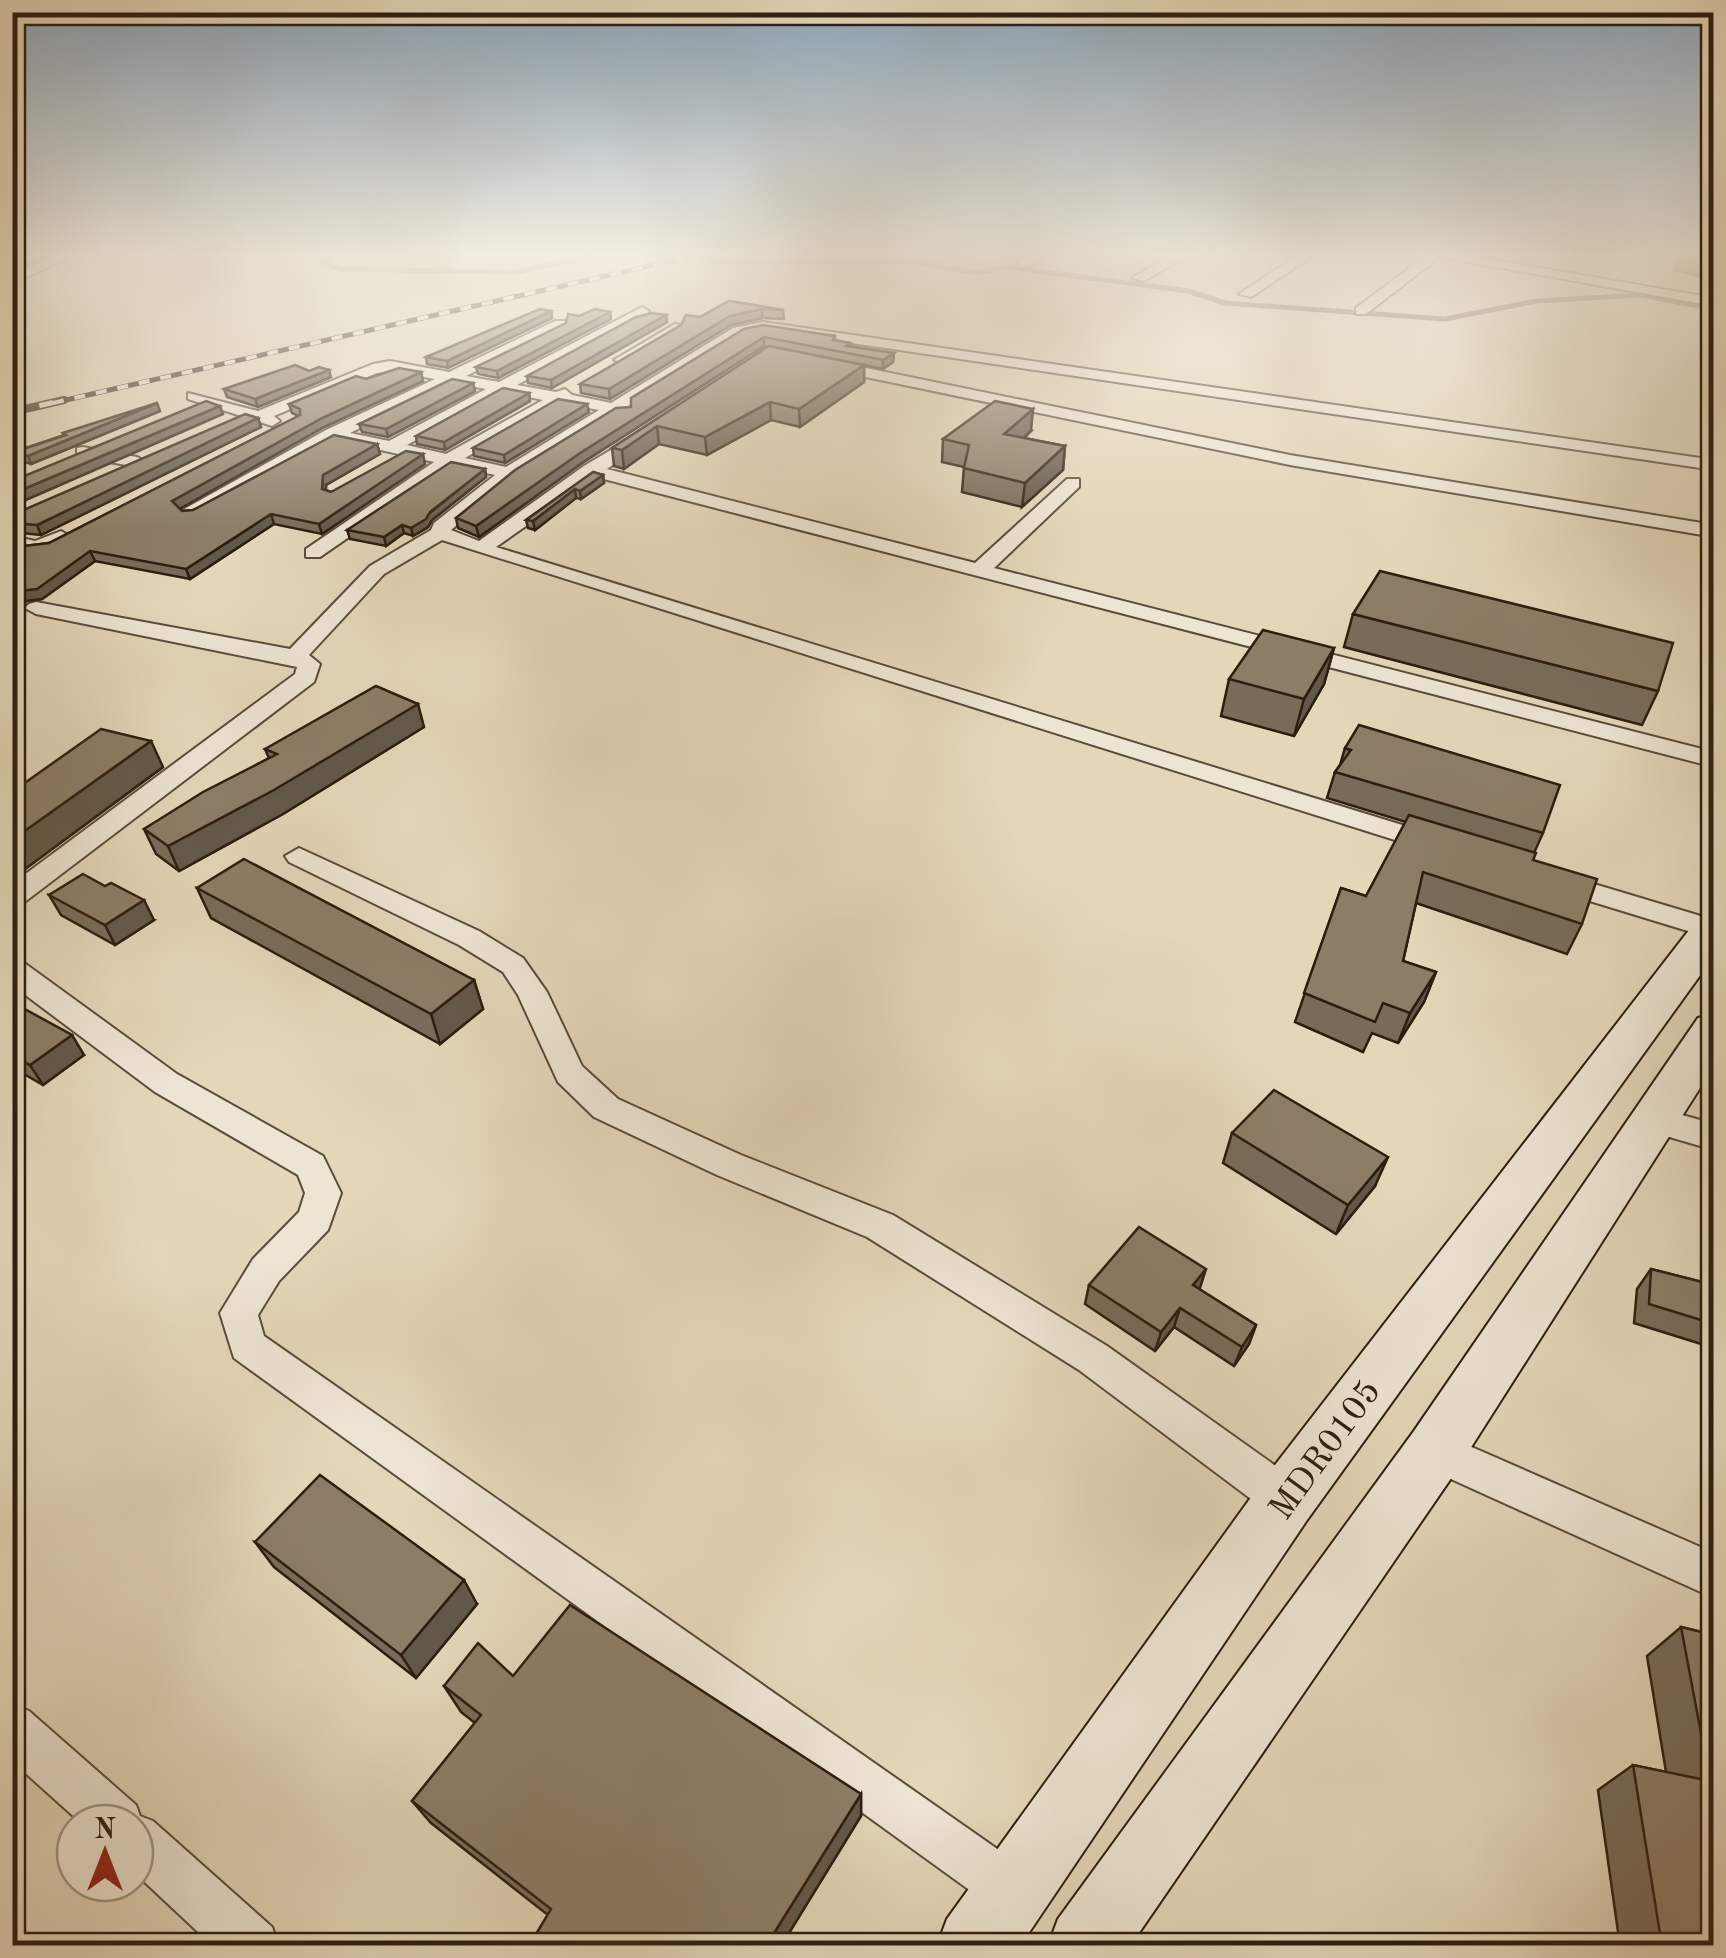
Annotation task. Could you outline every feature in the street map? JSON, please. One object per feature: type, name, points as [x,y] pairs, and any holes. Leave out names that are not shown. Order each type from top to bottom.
[{"type":"main road","name":"MDR0105","points":[[974,1946],[1286,1499],[1706,937]]},
{"type":"main road","points":[[1085,1946],[1435,1450],[1714,1028]]},
{"type":"street","points":[[188,512],[515,347]]},
{"type":"street","points":[[378,467],[399,449],[577,347]]},
{"type":"street","points":[[607,369],[643,347]]},
{"type":"street","points":[[295,657],[377,570],[440,532],[446,521],[508,474],[710,347]]},
{"type":"street","points":[[909,347],[1714,465]]},
{"type":"street","points":[[803,360],[1290,460],[1714,531]]},
{"type":"street","points":[[174,415],[227,410],[382,366],[632,412]]},
{"type":"street","points":[[314,552],[448,460],[575,388]]},
{"type":"street","points":[[227,410],[271,392]]},
{"type":"street","points":[[253,442],[295,426],[341,398]]},
{"type":"street","points":[[227,410],[508,474]]},
{"type":"street","points":[[481,549],[590,470],[670,419]]},
{"type":"street","points":[[101,478],[145,459],[74,456],[120,437]]},
{"type":"street","points":[[260,495],[357,440]]},
{"type":"street","points":[[590,470],[1714,760]]},
{"type":"street","points":[[979,571],[1073,483]]},
{"type":"street","points":[[12,542],[38,547],[80,528]]},
{"type":"street","points":[[440,532],[481,549],[1466,854]]},
{"type":"street","points":[[12,898],[306,677],[309,664],[295,657],[36,608]]},
{"type":"street","points":[[298,856],[469,938],[513,965],[532,992],[569,1073],[606,1108],[729,1166],[880,1226],[1093,1358],[1286,1499]]},
{"type":"street","points":[[1541,877],[1706,937]]},
{"type":"street","points":[[12,969],[166,1083],[311,1166],[323,1193],[315,1220],[266,1270],[240,1313],[248,1346],[1015,1892]]},
{"type":"street","points":[[1654,1120],[1714,1136]]},
{"type":"street","points":[[1435,1450],[1714,1576]]},
{"type":"street","points":[[12,1728],[96,1803]]},
{"type":"street","points":[[155,1857],[253,1946]]},
{"type":"building","points":[[449,347],[475,347],[447,361],[426,357]]},
{"type":"building","points":[[516,347],[542,347],[497,371],[476,367]]},
{"type":"building","points":[[580,347],[609,347],[551,380],[527,376]]},
{"type":"building","points":[[643,347],[678,347],[609,389],[580,384]]},
{"type":"building","points":[[714,347],[748,347],[580,453],[476,526],[456,518],[515,470],[616,408],[631,407],[631,398]]},
{"type":"building","points":[[767,347],[864,365],[799,409],[770,402],[705,437],[657,426],[622,450],[612,448]]},
{"type":"building","points":[[818,347],[894,353],[883,360]]},
{"type":"building","points":[[295,365],[309,371],[319,367],[329,370],[255,399],[224,389]]},
{"type":"building","points":[[399,368],[421,372],[322,418],[172,501],[182,511],[193,510],[334,435],[377,444],[323,475],[322,489],[331,492],[406,451],[423,454],[319,524],[271,514],[186,569],[90,551],[37,589],[21,591],[12,603],[12,543],[49,543],[300,415],[300,409],[289,404],[356,376],[366,379]]},
{"type":"building","points":[[452,379],[473,383],[386,429],[359,424]]},
{"type":"building","points":[[503,388],[529,393],[444,442],[416,436]]},
{"type":"building","points":[[558,399],[587,404],[504,455],[473,448]]},
{"type":"building","points":[[206,401],[220,406],[12,494],[12,481]]},
{"type":"building","points":[[995,401],[1033,409],[1004,434],[1065,446],[1025,483],[964,468],[969,445],[943,439]]},
{"type":"building","points":[[157,403],[28,456],[14,452],[66,435],[63,433]]},
{"type":"building","points":[[245,414],[258,418],[37,525],[12,523],[12,515]]},
{"type":"building","points":[[451,462],[485,469],[411,528],[402,525],[384,537],[347,530]]},
{"type":"building","points":[[593,472],[603,475],[580,491],[575,489],[533,521],[526,520]]},
{"type":"building","points":[[1380,571],[1673,643],[1658,691],[1353,614]]},
{"type":"building","points":[[1263,630],[1334,648],[1304,699],[1229,679]]},
{"type":"building","points":[[376,686],[418,704],[274,790],[168,846],[144,829],[203,792],[277,754],[265,749]]},
{"type":"building","points":[[1359,725],[1560,785],[1543,833],[1335,772],[1351,750],[1345,748]]},
{"type":"building","points":[[101,729],[151,741],[12,840],[12,792]]},
{"type":"building","points":[[1409,815],[1536,853],[1533,860],[1597,879],[1582,924],[1423,872],[1403,961],[1436,972],[1410,1013],[1383,1003],[1375,1022],[1304,993],[1341,888],[1366,896]]},
{"type":"building","points":[[244,859],[474,980],[431,1014],[197,888]]},
{"type":"building","points":[[83,874],[144,900],[105,925],[49,895]]},
{"type":"building","points":[[12,1002],[72,1035],[30,1065],[12,1055]]},
{"type":"building","points":[[1274,1090],[1388,1157],[1348,1205],[1232,1133]]},
{"type":"building","points":[[1139,1227],[1206,1269],[1193,1285],[1256,1325],[1242,1347],[1180,1308],[1161,1332],[1089,1285]]},
{"type":"building","points":[[1651,1269],[1714,1285],[1714,1324],[1649,1304]]},
{"type":"building","points":[[320,1475],[464,1580],[401,1655],[255,1542]]},
{"type":"building","points":[[570,1605],[861,1794],[766,1946],[529,1946],[551,1909],[412,1801],[481,1715],[444,1686],[478,1643],[513,1676]]},
{"type":"building","points":[[1681,1627],[1714,1635],[1714,1946],[1662,1946],[1633,1765],[1710,1781]]},
{"type":"railway","points":[[53,403],[295,347]]},
{"type":"railway","points":[[12,412],[64,400]]}]
